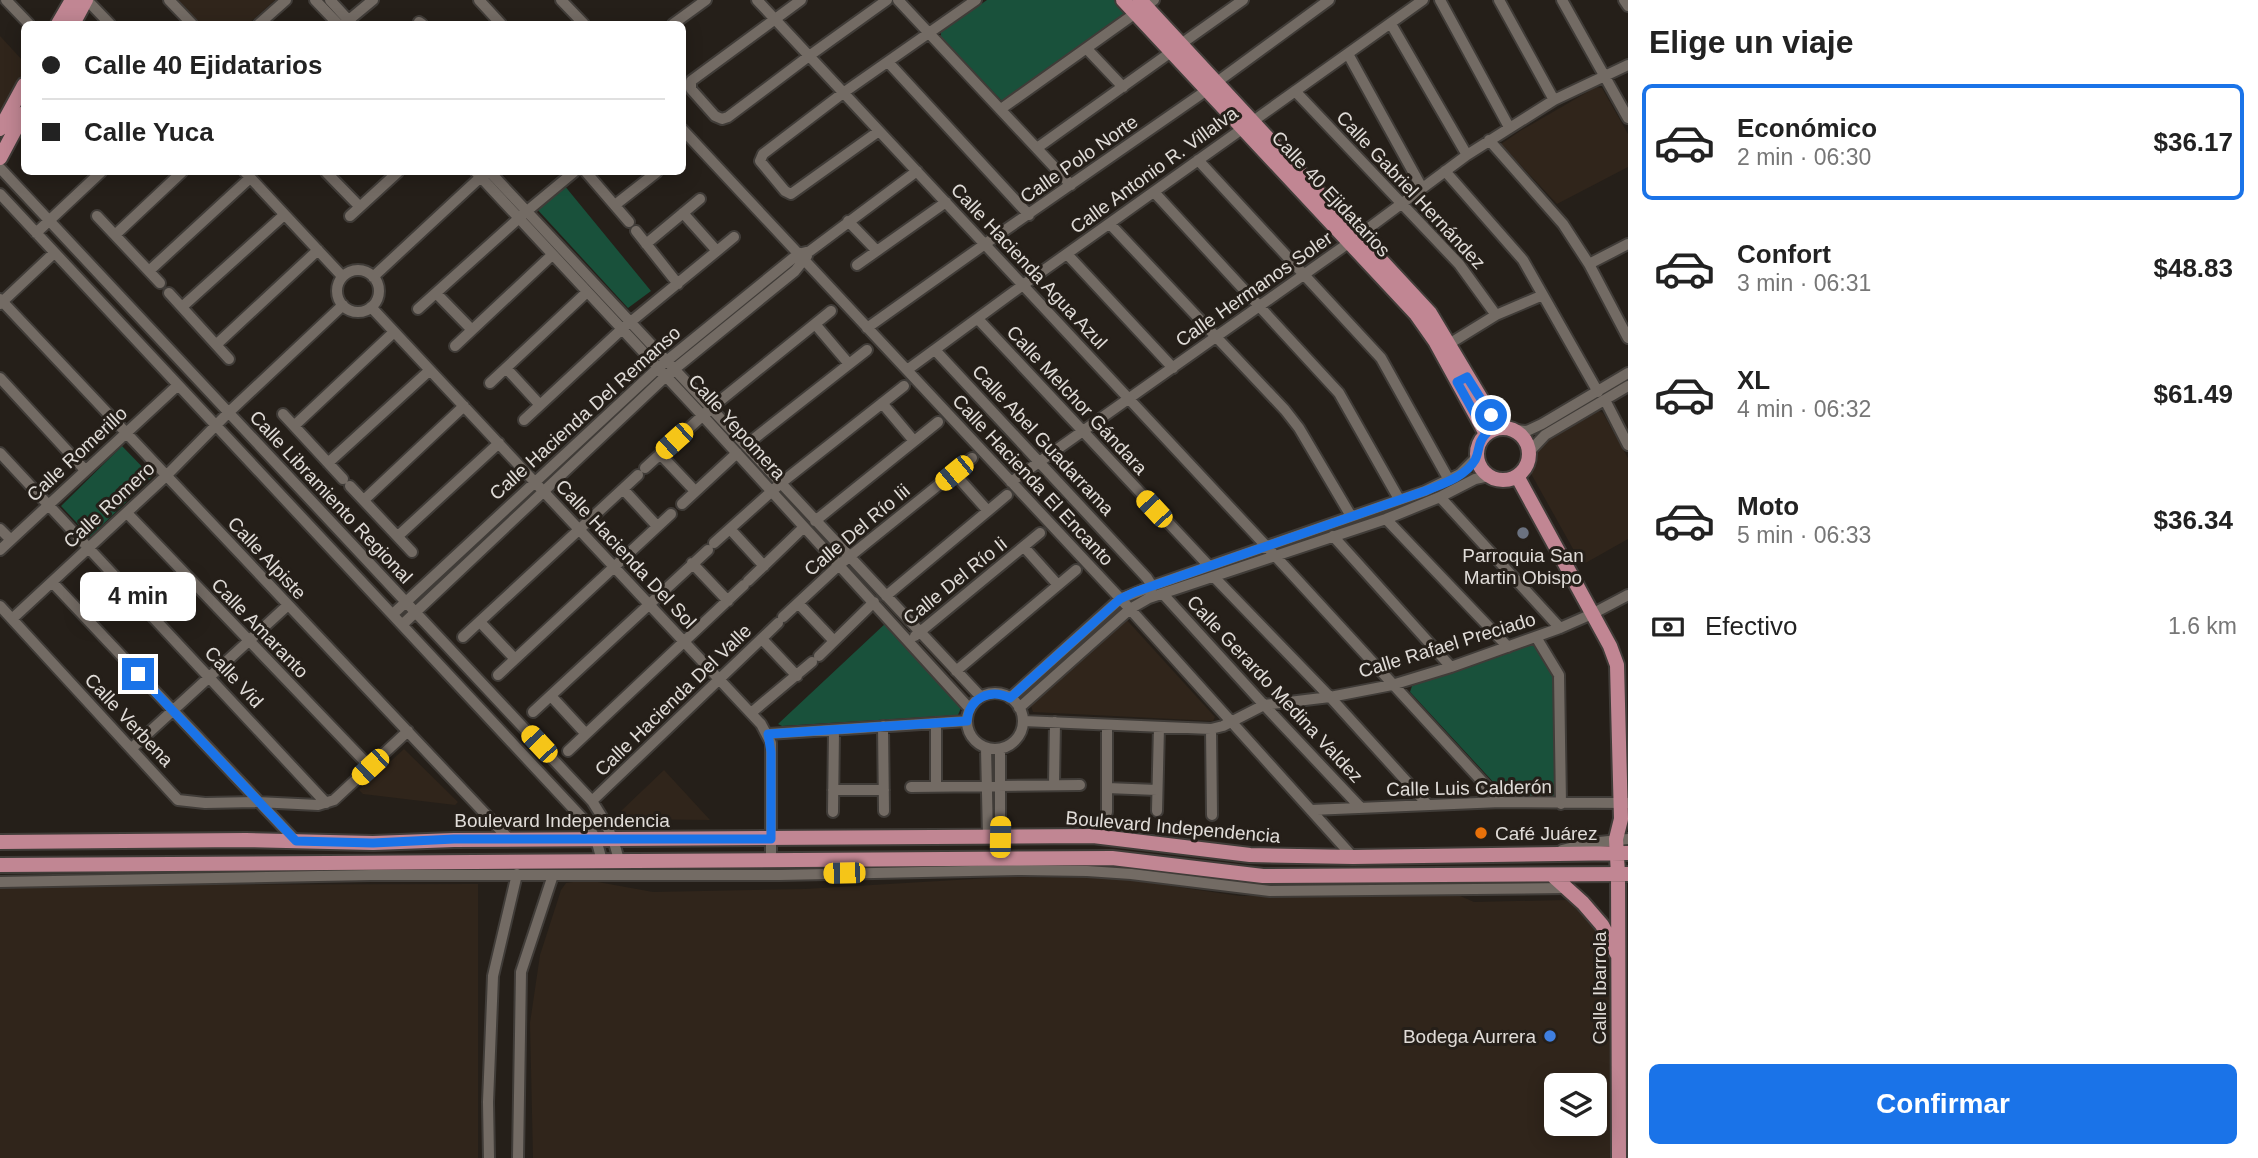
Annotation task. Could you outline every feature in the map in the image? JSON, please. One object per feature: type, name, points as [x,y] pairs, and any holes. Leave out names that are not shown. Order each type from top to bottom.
[{"type":"main road","points":[[60,21],[72,0]]},
{"type":"main road","points":[[75,21],[87,0]]},
{"type":"main road","name":"Calle 40 Ejidatarios","points":[[1123,0],[1144,5],[1176,48],[1354,239],[1430,313],[1449,344],[1486,434]]},
{"type":"main road","points":[[0,129],[21,90]]},
{"type":"main road","points":[[0,158],[21,119]]},
{"type":"main road","name":"Calle 40 Ejidatarios","points":[[1354,239],[1425,324],[1462,380],[1491,415],[1508,429]]},
{"type":"main road","points":[[1494,428],[1508,429],[1527,443],[1529,452],[1526,466],[1517,476],[1501,480],[1489,476],[1482,469],[1477,457],[1479,442],[1494,428]]},
{"type":"main road","points":[[1517,476],[1622,665]]},
{"type":"main road","name":"Calle Ibarrola","points":[[1619,1158],[1618,956],[1623,874],[1621,819],[1624,803],[1622,665]]},
{"type":"main road","name":"Boulevard Independencia","points":[[0,842],[373,843],[454,839],[1093,836],[1250,855],[1353,857],[1549,854],[1623,844]]},
{"type":"main road","name":"Boulevard Independencia","points":[[0,865],[771,859],[845,866],[1112,858],[1263,876],[1623,874]]},
{"type":"main road","points":[[1552,875],[1583,903],[1602,925],[1618,956]]},
{"type":"street","points":[[6,0],[26,21]]},
{"type":"street","points":[[87,0],[107,21]]},
{"type":"street","points":[[169,0],[189,21]]},
{"type":"street","points":[[263,21],[286,0]]},
{"type":"street","points":[[315,0],[341,21]]},
{"type":"street","points":[[330,0],[343,21]]},
{"type":"street","points":[[348,21],[373,0]]},
{"type":"street","points":[[479,0],[499,21]]},
{"type":"street","points":[[561,0],[581,21]]},
{"type":"street","points":[[677,21],[706,0]]},
{"type":"street","name":"Calle Hacienda Agua Azul","points":[[757,0],[1501,802]]},
{"type":"street","points":[[801,0],[691,81],[691,89],[715,116],[722,119],[728,117],[887,0]]},
{"type":"street","points":[[898,0],[1071,186]]},
{"type":"street","points":[[879,131],[791,194],[785,191],[760,161],[760,156],[843,93],[976,0]]},
{"type":"street","points":[[1037,148],[1243,0]]},
{"type":"street","name":"Calle Polo Norte","points":[[867,328],[1212,86],[1329,0]]},
{"type":"street","name":"Calle Antonio R. Villalva","points":[[907,370],[1423,0]]},
{"type":"street","points":[[1440,0],[1509,127]]},
{"type":"street","points":[[1499,0],[1555,100]]},
{"type":"street","points":[[1562,0],[1628,118]]},
{"type":"street","points":[[1624,0],[1628,6]]},
{"type":"street","points":[[1001,109],[1144,5]]},
{"type":"street","points":[[1391,24],[1466,155]]},
{"type":"street","points":[[1087,49],[1123,87]]},
{"type":"street","points":[[1348,54],[1422,188]]},
{"type":"street","points":[[888,62],[1029,215]]},
{"type":"street","name":"Calle Hermanos Soler","points":[[1011,482],[1354,239],[1466,155],[1555,100],[1628,65]]},
{"type":"street","name":"Calle Gabriel Hernández","points":[[1296,91],[1458,264],[1496,316]]},
{"type":"street","name":"Calle Hacienda El Encanto","points":[[686,134],[804,255],[867,328],[1130,609],[1353,857]]},
{"type":"street","points":[[1489,140],[1563,224],[1589,264],[1628,338]]},
{"type":"street","points":[[1198,160],[1381,358],[1449,480]]},
{"type":"street","name":"Calle Libramiento Regional","points":[[0,167],[592,801],[614,839],[619,860]]},
{"type":"street","name":"Calle Hacienda Del Remanso","points":[[393,614],[535,481],[666,368],[804,255],[917,171]]},
{"type":"street","points":[[1445,171],[1523,260],[1628,445]]},
{"type":"street","points":[[36,233],[98,175]]},
{"type":"street","points":[[114,235],[179,175]]},
{"type":"street","points":[[149,271],[247,175],[342,276]]},
{"type":"street","points":[[330,175],[360,207]]},
{"type":"street","points":[[351,216],[395,175]]},
{"type":"street","points":[[373,277],[481,175]]},
{"type":"street","name":"Calle Yepomera","points":[[485,175],[742,449],[781,483],[981,697]]},
{"type":"street","points":[[418,309],[570,175]]},
{"type":"street","points":[[589,175],[678,284]]},
{"type":"street","points":[[615,205],[648,175]]},
{"type":"street","points":[[1154,192],[1339,393],[1399,499]]},
{"type":"street","name":"Calle Libramiento Regional","points":[[0,194],[584,820],[596,839],[602,861]]},
{"type":"street","points":[[646,244],[700,199]]},
{"type":"street","points":[[857,265],[946,202]]},
{"type":"street","points":[[683,214],[717,251]]},
{"type":"street","points":[[182,307],[284,215]]},
{"type":"street","name":"Calle Yepomera","points":[[523,215],[552,255],[587,292],[626,326]]},
{"type":"street","points":[[97,216],[160,283]]},
{"type":"street","points":[[848,221],[876,250]]},
{"type":"street","points":[[1110,224],[1293,420],[1352,516]]},
{"type":"street","points":[[524,420],[626,326],[734,237]]},
{"type":"street","points":[[1589,264],[1628,244]]},
{"type":"street","points":[[217,344],[318,250]]},
{"type":"street","points":[[1,302],[54,253]]},
{"type":"street","points":[[1067,254],[1173,368]]},
{"type":"street","points":[[455,346],[552,255]]},
{"type":"street","points":[[358,270],[373,277],[379,292],[371,307],[356,312],[343,305],[337,291],[342,276],[349,271],[358,270]]},
{"type":"street","points":[[489,383],[587,292]]},
{"type":"street","points":[[169,293],[229,359]]},
{"type":"street","points":[[436,293],[471,330]]},
{"type":"street","points":[[1449,344],[1496,316],[1544,295]]},
{"type":"street","name":"Calle Alpiste","points":[[1,302],[510,840]]},
{"type":"street","name":"Calle Romero","points":[[12,619],[127,513],[343,305]]},
{"type":"street","name":"Calle Hacienda Del Sol","points":[[371,307],[719,678],[768,734]]},
{"type":"street","points":[[463,637],[707,411],[831,311]]},
{"type":"street","name":"Calle Melchor Gándara","points":[[978,318],[1209,566]]},
{"type":"street","points":[[815,324],[849,364]]},
{"type":"street","points":[[294,426],[394,332]]},
{"type":"street","points":[[682,504],[742,449],[867,350]]},
{"type":"street","name":"Calle Abel Guadarrama","points":[[935,350],[1152,586]]},
{"type":"street","points":[[506,368],[540,405]]},
{"type":"street","name":"Calle Hacienda Del Remanso","points":[[403,624],[544,490],[666,368]]},
{"type":"street","points":[[328,463],[430,370]]},
{"type":"street","points":[[1529,452],[1545,435],[1601,396],[1628,373]]},
{"type":"street","points":[[0,378],[86,470]]},
{"type":"street","name":"Calle Romerillo","points":[[0,550],[178,385]]},
{"type":"street","points":[[533,712],[771,491],[904,386]]},
{"type":"street","points":[[1508,429],[1533,429],[1628,386]]},
{"type":"street","points":[[882,403],[914,441]]},
{"type":"street","points":[[364,500],[464,406]]},
{"type":"street","points":[[283,414],[412,552]]},
{"type":"street","points":[[815,521],[938,422]]},
{"type":"street","points":[[398,536],[499,443]]},
{"type":"street","name":"Calle Yepomera","points":[[742,449],[771,491],[970,709]]},
{"type":"street","name":"Calle Vid","points":[[0,453],[326,803]]},
{"type":"street","points":[[660,454],[695,491]]},
{"type":"street","points":[[1010,698],[1120,599],[1425,491],[1460,474],[1477,457]]},
{"type":"street","name":"Calle Del Río Iii","points":[[781,620],[839,565],[972,458]]},
{"type":"street","points":[[954,473],[988,511]]},
{"type":"street","points":[[1019,708],[1130,609],[1149,598],[1385,519],[1440,497],[1475,479],[1489,476]]},
{"type":"street","points":[[623,489],[657,526]]},
{"type":"street","points":[[886,596],[1007,495]]},
{"type":"street","points":[[1440,497],[1560,628]]},
{"type":"street","name":"Calle Amaranto","points":[[127,513],[370,767]]},
{"type":"street","points":[[498,675],[671,514]]},
{"type":"street","points":[[1385,519],[1507,647]]},
{"type":"street","points":[[568,751],[804,527]]},
{"type":"street","points":[[0,529],[11,540]]},
{"type":"street","points":[[730,529],[764,566]]},
{"type":"street","name":"Calle Del Río Ii","points":[[909,641],[1040,533]]},
{"type":"street","points":[[1333,536],[1451,667]]},
{"type":"street","name":"Calle Del Río Ii","points":[[1024,547],[1058,585]]},
{"type":"street","points":[[692,563],[728,601]]},
{"type":"street","points":[[956,671],[1076,570]]},
{"type":"street","points":[[1214,578],[1330,697],[1428,805]]},
{"type":"street","points":[[52,582],[296,841]]},
{"type":"street","points":[[1149,598],[1152,586]]},
{"type":"street","name":"Calle Gerardo Medina Valdez","points":[[1163,594],[1361,808]]},
{"type":"street","name":"Calle Rafael Preciado","points":[[1023,721],[1211,729],[1264,705],[1330,697],[1392,685],[1451,667],[1560,628],[1628,595]]},
{"type":"street","points":[[751,713],[797,676],[874,602]]},
{"type":"street","name":"Calle Del Río Iii","points":[[798,603],[834,641]]},
{"type":"street","points":[[132,748],[288,605]]},
{"type":"street","name":"Calle Verbena","points":[[0,606],[178,800],[205,803],[326,803]]},
{"type":"street","name":"Calle Hacienda Del Valle","points":[[592,801],[781,620]]},
{"type":"street","points":[[480,622],[515,659]]},
{"type":"street","points":[[1535,637],[1559,674],[1561,804]]},
{"type":"street","points":[[762,639],[797,676]]},
{"type":"street","points":[[999,694],[1010,698],[1019,708],[1023,721],[1022,729],[1014,742],[1000,749],[986,748],[970,734],[967,721],[970,709],[981,697],[999,694]]},
{"type":"street","points":[[551,696],[586,734]]},
{"type":"street","points":[[771,859],[771,752],[768,734],[967,721]]},
{"type":"street","points":[[1054,784],[1055,722]]},
{"type":"street","points":[[936,723],[936,786]]},
{"type":"street","points":[[1107,725],[1107,812]]},
{"type":"street","points":[[883,726],[884,811]]},
{"type":"street","points":[[1157,811],[1159,727]]},
{"type":"street","points":[[1211,729],[1212,816]]},
{"type":"street","points":[[833,812],[834,730]]},
{"type":"street","points":[[326,803],[341,794],[408,731]]},
{"type":"street","points":[[986,748],[987,785],[994,837]]},
{"type":"street","points":[[994,837],[1001,785],[1000,749]]},
{"type":"street","points":[[911,787],[1080,785]]},
{"type":"street","points":[[1107,788],[1157,790]]},
{"type":"street","points":[[833,790],[884,790]]},
{"type":"street","name":"Calle Luis Calderón","points":[[1311,810],[1501,802],[1624,803]]},
{"type":"street","points":[[0,882],[553,875],[845,866],[1087,871],[1270,891],[1566,888]]},
{"type":"street","points":[[489,1158],[488,1102],[493,976],[517,874]]},
{"type":"street","points":[[518,1158],[521,972],[553,875]]},
{"type":"shaded area","points":[[177,0],[275,0],[251,21],[196,21]]},
{"type":"shaded area","points":[[0,36],[21,59],[21,77],[0,116]]},
{"type":"shaded area","points":[[1596,87],[1602,88],[1628,134],[1628,167],[1557,204],[1501,144]]},
{"type":"shaded area","points":[[1599,411],[1603,413],[1628,458],[1628,539],[1582,565],[1529,470],[1537,452],[1549,440]]},
{"type":"shaded area","points":[[1125,618],[1215,717],[1213,721],[1033,712],[1030,703]]},
{"type":"shaded area","points":[[404,749],[458,802],[455,805],[363,794],[359,790]]},
{"type":"shaded area","points":[[664,770],[710,820],[625,819],[621,811]]},
{"type":"shaded area","points":[[1006,877],[1116,878],[1240,896],[1458,895],[1474,902],[1566,900],[1606,943],[1606,954],[1611,954],[1611,1158],[533,1158],[530,1023],[540,955],[561,890],[566,883],[587,880],[653,892],[805,889]]},
{"type":"shaded area","points":[[478,884],[478,1158],[0,1158],[0,885]]},
{"type":"green space","points":[[987,0],[1116,0],[1125,10],[1123,16],[1007,102],[1001,100],[941,37],[941,32]]},
{"type":"green space","points":[[564,185],[651,291],[628,308],[536,208]]},
{"type":"green space","points":[[122,446],[152,477],[90,537],[61,506]]},
{"type":"green space","points":[[887,622],[963,703],[958,715],[782,726],[778,724]]},
{"type":"green space","points":[[1529,644],[1536,645],[1553,675],[1556,797],[1508,798],[1410,692],[1412,686]]},
{"type":"place","name":"Parroquia San Martin Obispo","points":[[1523,533]]},
{"type":"place","name":"Café Juárez","points":[[1481,833]]},
{"type":"place","name":"Bodega Aurrera","points":[[1550,1036]]},
{"type":"route","points":[[138,674],[296,841],[373,843],[454,839],[771,839],[771,743],[768,734],[967,721],[974,702],[992,693],[1010,698],[1120,599],[1425,491],[1460,474],[1477,457],[1479,442],[1486,434],[1457,382],[1467,377],[1491,415]]}]
